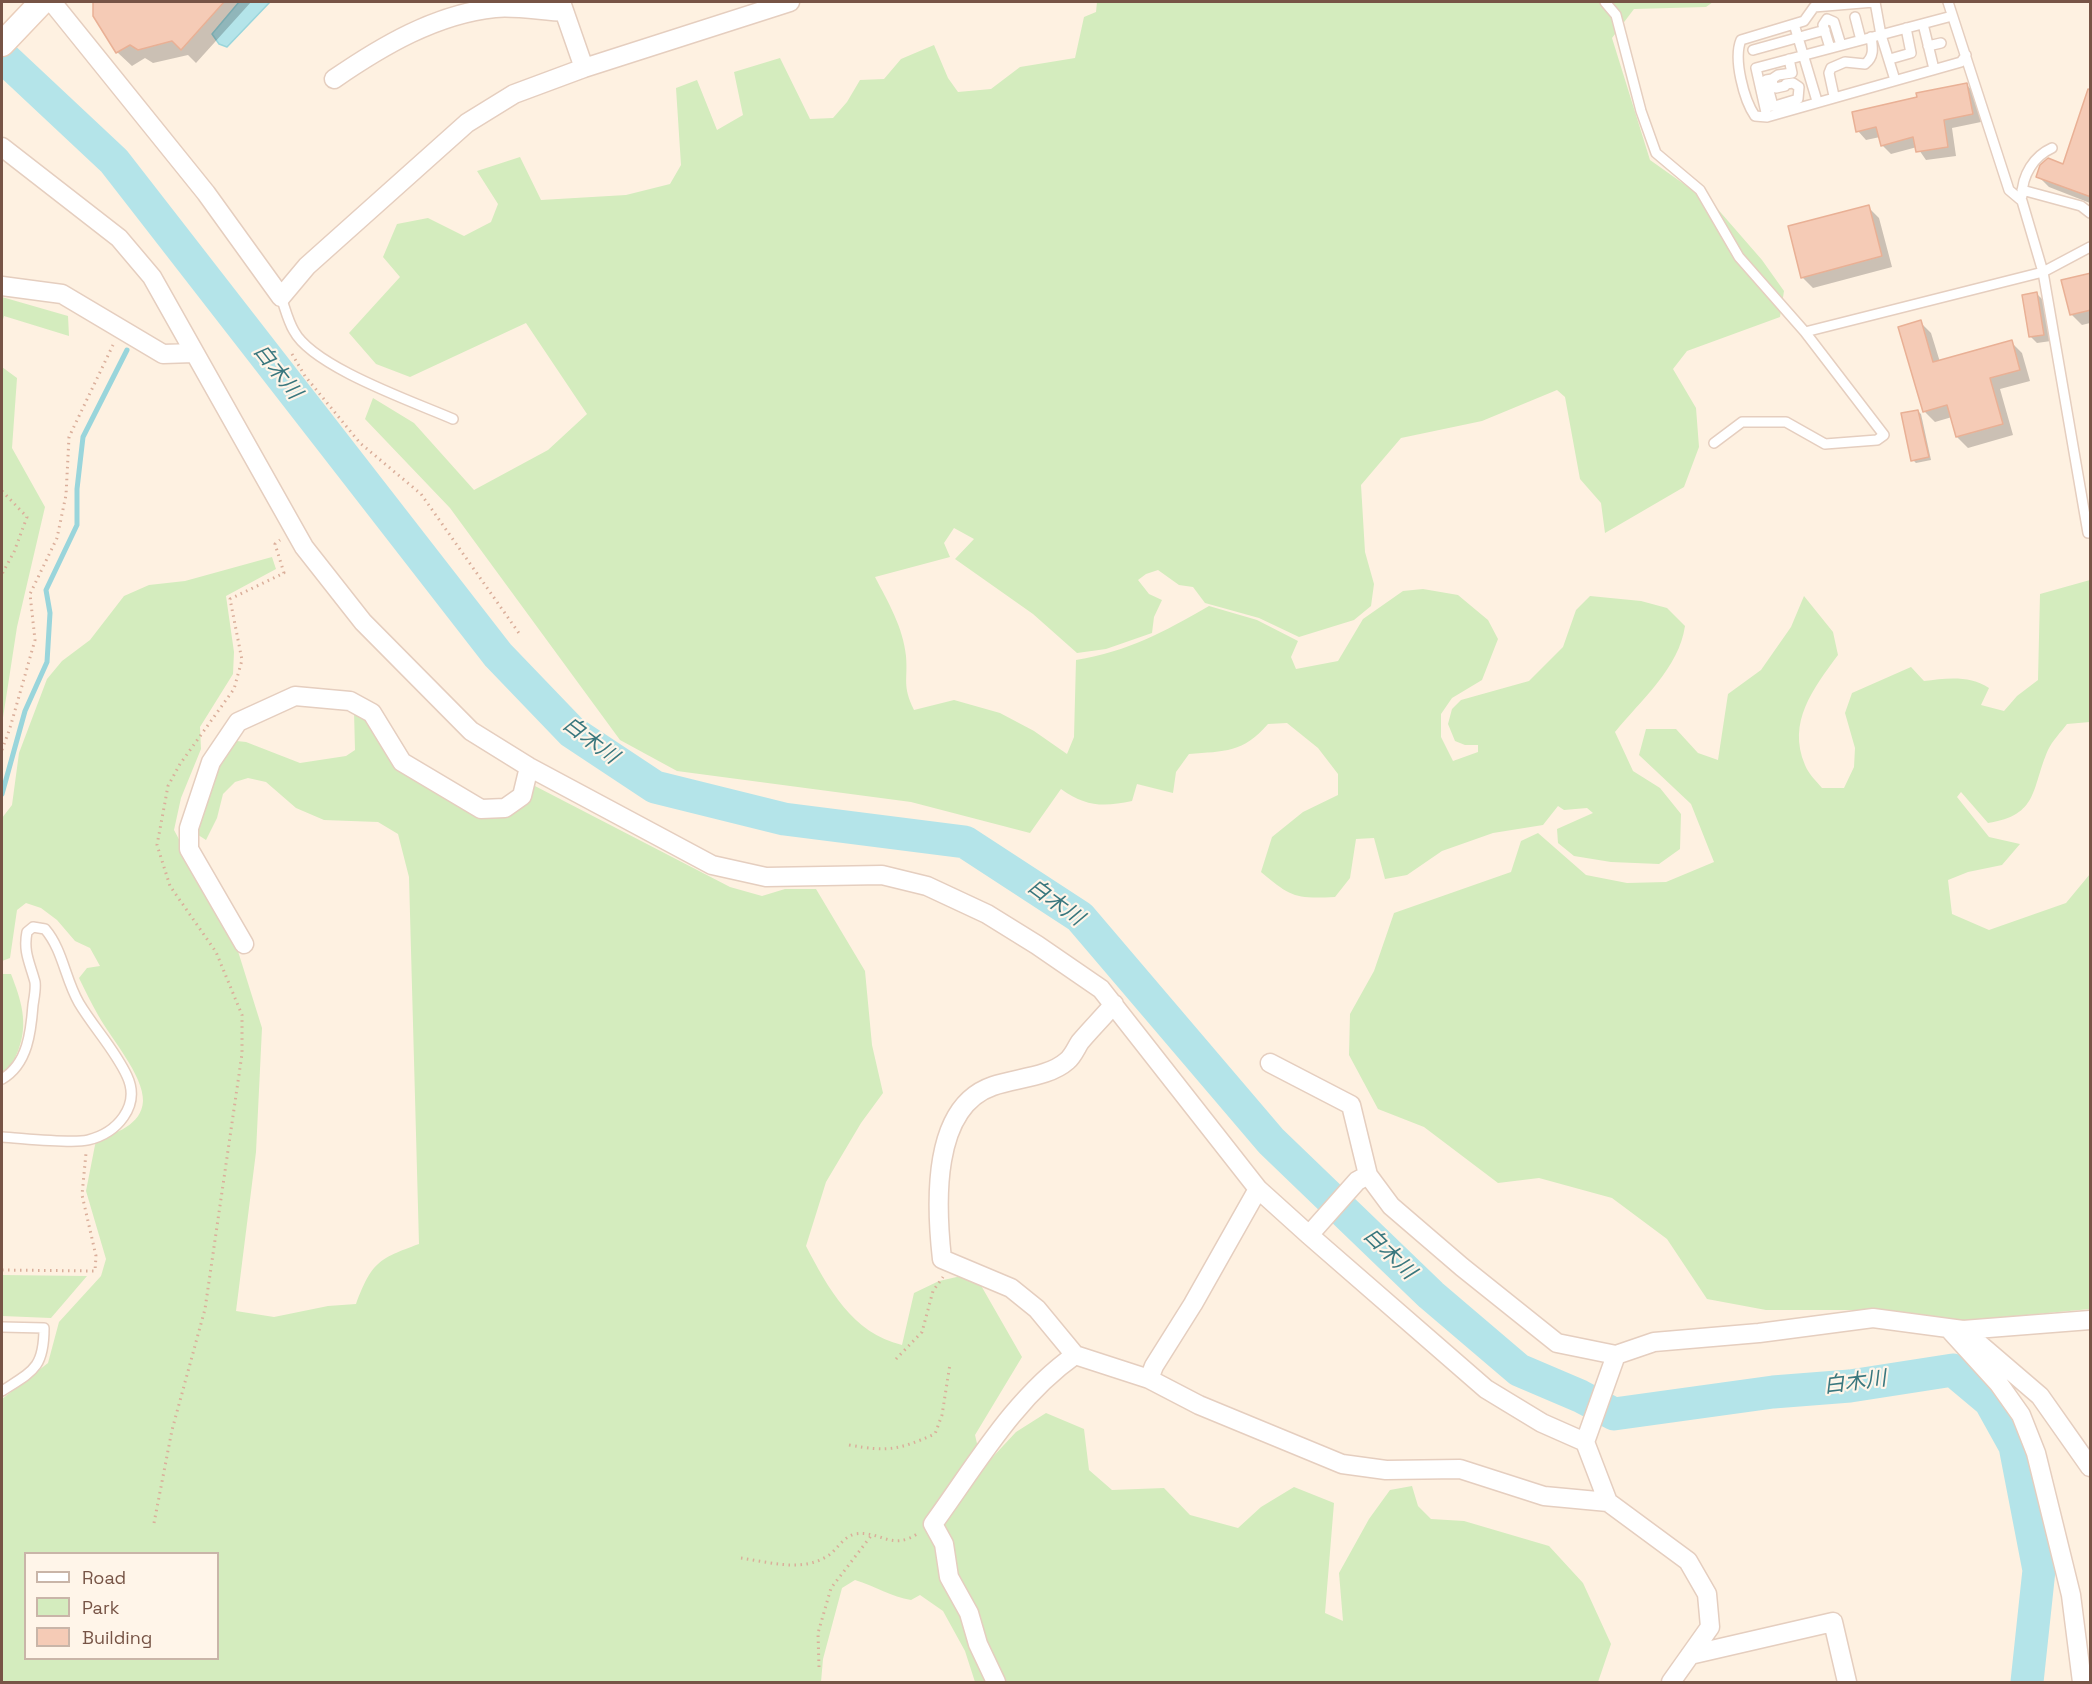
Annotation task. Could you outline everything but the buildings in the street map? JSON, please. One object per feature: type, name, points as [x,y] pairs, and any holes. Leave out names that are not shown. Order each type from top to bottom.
[{"type":"main road","points":[[2,44],[42,2]]},
{"type":"street","points":[[52,2],[206,193],[281,297],[307,266],[467,123],[514,94],[584,68],[790,2]]},
{"type":"street","points":[[334,79],[414,31],[456,16],[496,8],[562,7],[584,68]]},
{"type":"street","points":[[2,147],[119,238],[152,277],[293,529],[325,577],[363,622],[471,731],[529,767],[712,865],[766,877],[882,875],[927,886],[987,914],[1038,945],[1101,989],[1258,1189],[1309,1235],[1486,1389],[1542,1423],[1587,1434]]},
{"type":"street","points":[[2,286],[62,294],[163,354],[194,353]]},
{"type":"street","points":[[244,944],[189,849],[189,828],[211,762],[238,722],[295,696],[350,701],[372,713],[402,762],[481,809],[505,808],[522,796],[529,767]]},
{"type":"street","points":[[1114,1004],[1079,1043],[1068,1061],[1051,1070],[976,1094],[957,1118],[945,1142],[940,1169],[939,1233],[942,1259],[1011,1288],[1037,1309],[1075,1355],[1149,1378],[1199,1405],[1342,1464],[1386,1470],[1460,1468],[1544,1496],[1608,1502],[1688,1561],[1707,1594],[1710,1628],[1671,1683]]},
{"type":"street","points":[[1270,1063],[1351,1105],[1362,1178],[1462,1268],[1557,1343],[1616,1355],[1654,1342],[1759,1333],[1873,1318],[1956,1329],[2091,1320]]},
{"type":"street","points":[[1309,1235],[1362,1178]]},
{"type":"street","points":[[1149,1378],[1154,1365],[1193,1304],[1258,1189]]},
{"type":"street","points":[[1956,1329],[2040,1396],[2091,1467]]},
{"type":"street","points":[[1956,1329],[2021,1415],[2036,1453],[2071,1595],[2082,1683]]},
{"type":"street","points":[[996,1683],[978,1644],[969,1613],[949,1576],[944,1544],[933,1524],[1025,1397],[1047,1375],[1075,1355]]},
{"type":"street","points":[[1608,1502],[1587,1434],[1616,1355]]},
{"type":"street","points":[[1690,1655],[1833,1622],[1847,1683]]},
{"type":"lane","points":[[1605,2],[1616,15],[1641,111],[1656,153],[1700,190],[1739,257],[1805,332],[1884,435],[1877,440],[1825,444],[1786,422],[1742,422],[1714,443]]},
{"type":"lane","points":[[1785,82],[1788,96],[1797,96],[1798,99],[1755,116],[1746,103],[1737,49],[1741,40],[1804,21],[1814,7],[1875,2],[1881,34],[1895,80]]},
{"type":"lane","points":[[1948,2],[2009,190],[2022,201]]},
{"type":"lane","points":[[1756,68],[1952,16]]},
{"type":"lane","points":[[1834,96],[1829,79],[1831,68],[1845,62],[1865,64],[1871,60],[1873,50],[1855,18]]},
{"type":"lane","points":[[1830,48],[1824,22],[1830,19],[1834,22],[1841,45]]},
{"type":"lane","points":[[1794,24],[1817,101]]},
{"type":"lane","points":[[1923,24],[1934,69]]},
{"type":"lane","points":[[1890,59],[1911,52],[1906,28]]},
{"type":"lane","points":[[1753,50],[1825,30]]},
{"type":"lane","points":[[1749,36],[1768,110]]},
{"type":"lane","points":[[1928,46],[1941,43]]},
{"type":"lane","points":[[1768,110],[1817,101],[1961,62],[1966,55]]},
{"type":"lane","points":[[1768,110],[1766,80],[1772,79],[1774,87],[1785,82],[1792,73],[1789,59]]},
{"type":"lane","points":[[2052,148],[2040,154],[2031,165],[2022,190],[2022,201],[2043,272],[2088,533]]},
{"type":"lane","points":[[2022,190],[2081,206],[2091,213]]},
{"type":"lane","points":[[1805,332],[2043,272],[2091,246]]},
{"type":"lane","points":[[281,297],[295,333],[319,357],[369,383],[453,419]]},
{"type":"lane","points":[[2,1078],[9,1074],[21,1058],[30,1036],[35,983],[27,962],[24,944],[27,932],[33,927],[45,929],[54,939],[78,1001],[128,1078],[131,1103],[125,1118],[112,1130],[87,1141],[2,1137]]},
{"type":"lane","points":[[2,1327],[44,1328],[44,1347],[39,1365],[2,1391]]},
{"type":"path","points":[[2,750],[35,640],[30,594],[57,538],[66,495],[69,437],[120,330]]},
{"type":"path","points":[[287,345],[306,376],[360,443],[421,494],[521,636]]},
{"type":"path","points":[[2,491],[27,517],[14,552],[2,574]]},
{"type":"path","points":[[154,1523],[172,1430],[205,1309],[242,1054],[242,1015],[216,952],[170,886],[157,845],[168,786],[180,764],[234,689],[237,679],[242,660],[230,599],[284,573],[275,544],[293,529]]},
{"type":"path","points":[[2,1270],[95,1271],[96,1256],[82,1195],[87,1141]]},
{"type":"path","points":[[896,1359],[922,1332],[933,1291],[952,1264]]},
{"type":"path","points":[[849,1445],[882,1450],[904,1448],[935,1434],[942,1415],[950,1364]]},
{"type":"path","points":[[741,1558],[799,1566],[829,1556],[844,1539],[855,1534],[899,1542],[933,1524]]},
{"type":"path","points":[[819,1667],[818,1633],[831,1588],[871,1536]]},
{"type":"green space","points":[[1097,2],[1713,2],[1706,7],[1634,9],[1612,38],[1650,160],[1715,206],[1762,260],[1784,291],[1780,317],[1687,351],[1673,369],[1696,408],[1699,447],[1684,487],[1605,533],[1601,503],[1580,479],[1565,397],[1557,390],[1482,421],[1401,438],[1361,485],[1365,552],[1374,584],[1371,606],[1354,620],[1299,637],[1259,618],[1205,603],[1193,587],[1179,585],[1158,570],[1138,580],[1149,594],[1162,600],[1154,617],[1152,633],[1106,649],[1077,653],[1033,614],[955,559],[974,539],[954,528],[944,543],[950,557],[875,577],[902,635],[906,656],[907,689],[914,710],[954,700],[1000,713],[1034,731],[1067,754],[1074,737],[1076,660],[1113,652],[1145,640],[1209,606],[1257,620],[1298,641],[1291,657],[1296,669],[1338,661],[1363,619],[1403,591],[1423,589],[1458,595],[1488,620],[1498,639],[1482,680],[1452,698],[1441,714],[1441,737],[1453,761],[1478,752],[1478,745],[1465,745],[1455,741],[1448,724],[1452,709],[1461,700],[1529,681],[1563,647],[1576,610],[1590,596],[1641,601],[1667,608],[1685,626],[1675,656],[1667,670],[1615,732],[1633,771],[1660,788],[1681,814],[1680,849],[1659,864],[1611,862],[1574,856],[1558,843],[1557,829],[1593,813],[1587,808],[1564,810],[1558,806],[1543,825],[1493,833],[1442,851],[1407,875],[1385,879],[1374,838],[1356,839],[1350,878],[1335,897],[1294,895],[1261,872],[1272,837],[1303,812],[1338,795],[1338,774],[1318,748],[1287,723],[1268,724],[1250,740],[1233,749],[1189,754],[1176,772],[1173,793],[1137,784],[1132,801],[1104,805],[1087,802],[1061,789],[1030,833],[911,802],[677,771],[620,740],[450,508],[365,419],[373,398],[414,423],[474,490],[548,450],[587,414],[526,323],[410,377],[376,364],[349,333],[400,277],[383,257],[397,224],[428,218],[464,236],[491,222],[498,204],[477,171],[520,157],[541,200],[626,195],[670,184],[681,165],[676,88],[697,80],[717,130],[743,115],[734,72],[780,58],[810,119],[833,118],[847,102],[860,80],[884,79],[901,59],[934,45],[948,78],[958,92],[991,89],[1020,67],[1075,58],[1084,17],[1096,12]]},
{"type":"green space","points":[[2,297],[68,316],[69,336],[4,316],[2,323]]},
{"type":"green space","points":[[2,367],[17,378],[12,448],[45,507],[17,627],[2,724]]},
{"type":"green space","points":[[272,557],[276,569],[226,596],[234,652],[233,674],[200,727],[201,749],[181,798],[174,830],[237,948],[262,1028],[256,1152],[236,1311],[274,1317],[328,1306],[356,1304],[367,1279],[378,1264],[394,1254],[419,1244],[409,877],[398,834],[378,822],[324,820],[296,808],[266,782],[248,778],[235,782],[223,794],[217,818],[206,840],[192,831],[218,739],[246,742],[300,763],[346,756],[355,750],[354,711],[372,718],[390,755],[483,814],[533,785],[730,887],[762,896],[785,889],[816,889],[865,971],[872,1045],[883,1093],[861,1123],[826,1182],[806,1246],[833,1293],[855,1319],[884,1339],[902,1345],[914,1293],[939,1281],[970,1274],[979,1282],[1022,1357],[975,1435],[979,1452],[928,1525],[991,1682],[975,1682],[965,1651],[943,1611],[920,1595],[911,1600],[904,1599],[855,1580],[842,1588],[823,1659],[821,1682],[2,1682],[2,1399],[48,1363],[59,1322],[101,1276],[106,1259],[86,1191],[96,1140],[126,1127],[138,1116],[143,1101],[138,1080],[98,1015],[79,978],[87,968],[100,966],[90,948],[75,941],[57,920],[41,908],[26,903],[17,910],[10,958],[2,961],[2,818],[12,805],[19,753],[47,679],[62,661],[90,640],[124,596],[149,585],[185,581]]},
{"type":"green space","points":[[2090,580],[2090,722],[2067,724],[2048,750],[2031,798],[2017,814],[1988,823],[1961,792],[1957,797],[1989,837],[2020,844],[2002,865],[1968,872],[1948,880],[1952,914],[1989,930],[2066,903],[2090,874],[2090,1309],[1963,1321],[1862,1310],[1766,1310],[1707,1299],[1667,1239],[1612,1198],[1539,1178],[1498,1183],[1424,1127],[1378,1109],[1349,1055],[1350,1014],[1374,971],[1394,913],[1511,872],[1521,841],[1538,833],[1586,875],[1627,883],[1666,882],[1714,862],[1691,804],[1639,755],[1646,729],[1676,729],[1698,753],[1718,760],[1728,694],[1761,670],[1791,627],[1804,596],[1833,632],[1838,655],[1820,680],[1805,707],[1799,734],[1800,749],[1806,768],[1822,788],[1844,788],[1854,767],[1855,748],[1845,713],[1852,693],[1911,667],[1924,681],[1958,678],[1982,684],[1989,688],[1981,705],[2004,711],[2017,696],[2038,680],[2040,594]]},
{"type":"green space","points":[[2,974],[11,974],[18,993],[21,1002],[23,1031],[17,1054],[2,1073]]},
{"type":"green space","points":[[2,1275],[87,1276],[51,1318],[2,1316]]},
{"type":"green space","points":[[1046,1413],[1084,1429],[1089,1470],[1112,1490],[1164,1488],[1190,1515],[1238,1528],[1261,1507],[1294,1487],[1334,1503],[1325,1613],[1343,1621],[1339,1573],[1369,1519],[1390,1490],[1412,1486],[1418,1506],[1431,1519],[1464,1521],[1549,1546],[1583,1583],[1611,1644],[1598,1682],[999,1682],[937,1525],[983,1464],[989,1461],[1016,1432]]},
{"type":"water","points":[[239,2],[270,2],[227,47],[219,44],[212,34]]},
{"type":"waterway","name":"白木川","points":[[2,56],[114,161],[498,655],[572,732],[655,787],[784,819],[965,842],[1080,917],[1271,1141],[1431,1295],[1519,1370],[1580,1396],[1614,1414],[1773,1392],[1850,1386],[1953,1370],[1990,1401],[2015,1446],[2039,1570],[2027,1682]]},
{"type":"waterway","points":[[2,794],[25,711],[47,662],[50,613],[46,590],[77,525],[77,489],[83,437],[127,350]]}]
